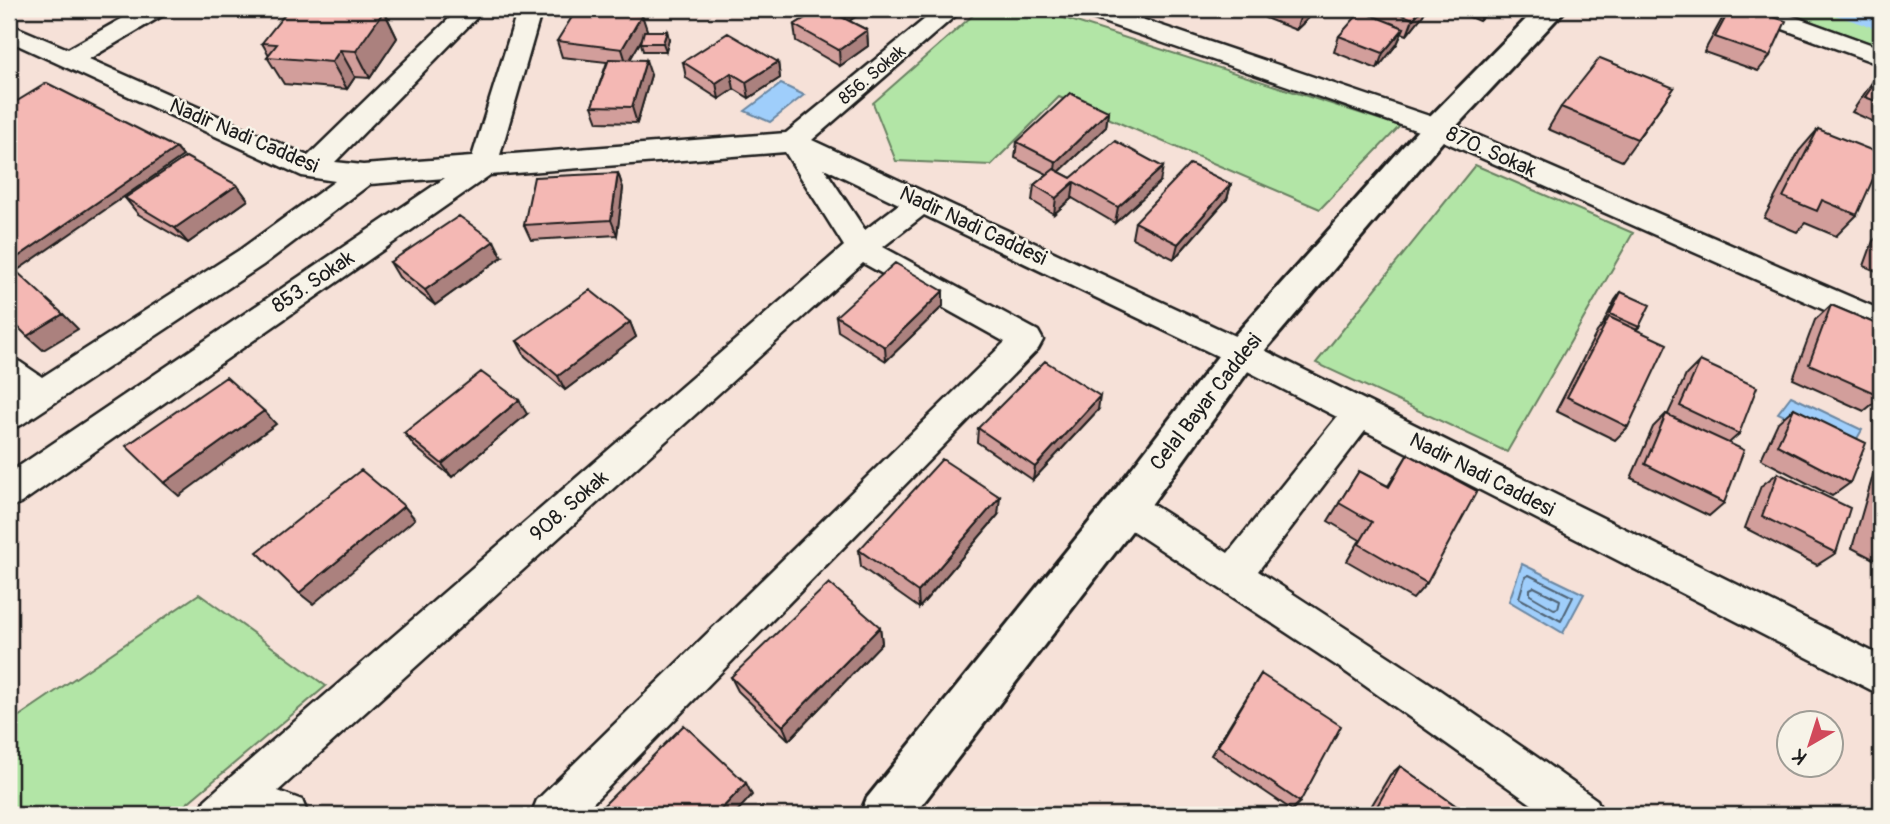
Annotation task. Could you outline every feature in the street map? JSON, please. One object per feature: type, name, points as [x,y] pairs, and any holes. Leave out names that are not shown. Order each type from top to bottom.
[{"type":"street","points":[[70,59],[156,9]]},
{"type":"street","points":[[312,169],[472,9]]},
{"type":"street","points":[[483,166],[530,9]]},
{"type":"street","name":"856. Sokak","points":[[793,142],[951,9]]},
{"type":"street","name":"870. Sokak","points":[[1089,9],[1437,128],[1881,323]]},
{"type":"street","name":"Celal Bayar Caddesi","points":[[884,815],[1126,507],[1241,353],[1437,128],[1552,9]]},
{"type":"street","points":[[1751,9],[1881,57]]},
{"type":"street","name":"Nadir Nadi Caddesi","points":[[9,32],[312,169],[363,175],[793,142],[1241,353],[1881,676]]},
{"type":"street","points":[[552,815],[1027,340],[861,248],[793,142]]},
{"type":"street","name":"853. Sokak","points":[[9,492],[483,166]]},
{"type":"street","points":[[9,415],[252,257],[363,175]]},
{"type":"street","name":"908. Sokak","points":[[230,806],[861,248],[923,201]]},
{"type":"street","points":[[9,371],[41,393]]},
{"type":"street","points":[[1233,575],[1360,413]]},
{"type":"street","points":[[1126,507],[1336,641],[1510,761],[1582,815]]},
{"type":"street","points":[[230,806],[287,815]]},
{"type":"green space","points":[[980,9],[1036,9],[1400,126],[1320,209],[1059,97],[991,165],[896,161],[873,103]]},
{"type":"green space","points":[[1777,9],[1871,9],[1881,12],[1881,47]]},
{"type":"green space","points":[[1475,165],[1633,233],[1507,452],[1316,363]]},
{"type":"green space","points":[[199,594],[326,686],[173,815],[9,815],[9,723]]},
{"type":"water","points":[[781,84],[804,95],[770,122],[745,111]]},
{"type":"water","points":[[1791,396],[1862,430],[1851,449],[1778,413]]},
{"type":"water","points":[[1522,564],[1584,594],[1563,633],[1509,601]]},
{"type":"building","points":[[289,9],[384,11],[356,51],[340,50],[332,62],[267,57],[277,44],[262,43]]},
{"type":"building","points":[[577,9],[642,15],[622,49],[557,41]]},
{"type":"building","points":[[820,9],[826,9],[867,30],[839,50],[794,25]]},
{"type":"building","points":[[1287,9],[1307,9],[1301,15]]},
{"type":"building","points":[[1387,9],[1422,9],[1413,19]]},
{"type":"building","points":[[1730,9],[1749,9],[1786,21],[1770,56],[1715,37]]},
{"type":"building","points":[[1361,11],[1404,28],[1383,53],[1339,36]]},
{"type":"building","points":[[644,31],[667,31],[663,43],[641,43]]},
{"type":"building","points":[[728,33],[778,62],[746,82],[731,73],[716,83],[683,62]]},
{"type":"building","points":[[1600,58],[1674,88],[1637,139],[1561,107]]},
{"type":"building","points":[[609,59],[646,60],[632,107],[592,106]]},
{"type":"building","points":[[1881,74],[1881,103],[1865,97]]},
{"type":"building","points":[[47,83],[176,148],[9,263],[9,106]]},
{"type":"building","points":[[1070,93],[1108,111],[1056,162],[1017,142]]},
{"type":"building","points":[[1818,129],[1881,154],[1881,161],[1857,215],[1822,200],[1817,211],[1783,197]]},
{"type":"building","points":[[1115,141],[1163,167],[1118,207],[1074,182],[1056,198],[1034,185],[1054,169],[1071,178]]},
{"type":"building","points":[[186,157],[237,185],[175,228],[125,198]]},
{"type":"building","points":[[1190,164],[1231,184],[1178,244],[1135,222]]},
{"type":"building","points":[[618,173],[611,220],[524,225],[534,177]]},
{"type":"building","points":[[459,216],[494,241],[425,290],[390,262]]},
{"type":"building","points":[[895,263],[943,291],[885,347],[836,316]]},
{"type":"building","points":[[15,270],[63,314],[27,336],[9,318],[9,273]]},
{"type":"building","points":[[590,290],[630,322],[558,376],[517,341]]},
{"type":"building","points":[[1621,292],[1650,305],[1639,327],[1610,314]]},
{"type":"building","points":[[1831,305],[1881,326],[1881,396],[1809,364]]},
{"type":"building","points":[[1609,317],[1667,344],[1628,427],[1567,397]]},
{"type":"building","points":[[1045,361],[1100,396],[1035,467],[978,428]]},
{"type":"building","points":[[1700,361],[1757,387],[1739,434],[1680,406]]},
{"type":"building","points":[[481,372],[519,400],[442,464],[404,433]]},
{"type":"building","points":[[226,377],[264,411],[164,483],[126,446]]},
{"type":"building","points":[[1794,408],[1866,443],[1850,483],[1777,445]]},
{"type":"building","points":[[1666,414],[1744,450],[1724,503],[1645,464]]},
{"type":"building","points":[[1408,454],[1477,491],[1427,583],[1359,544],[1372,522],[1339,503],[1359,471],[1389,487]]},
{"type":"building","points":[[942,459],[1000,497],[918,592],[859,550]]},
{"type":"building","points":[[361,470],[404,506],[299,593],[257,552]]},
{"type":"building","points":[[1778,473],[1850,508],[1836,553],[1762,516]]},
{"type":"building","points":[[829,583],[880,627],[783,726],[731,677]]},
{"type":"building","points":[[1261,674],[1341,726],[1300,802],[1218,746]]},
{"type":"building","points":[[684,725],[746,783],[716,815],[594,815]]},
{"type":"building","points":[[1400,766],[1469,815],[1372,815]]},
{"type":"waterway","points":[[1845,9],[1881,21]]}]
